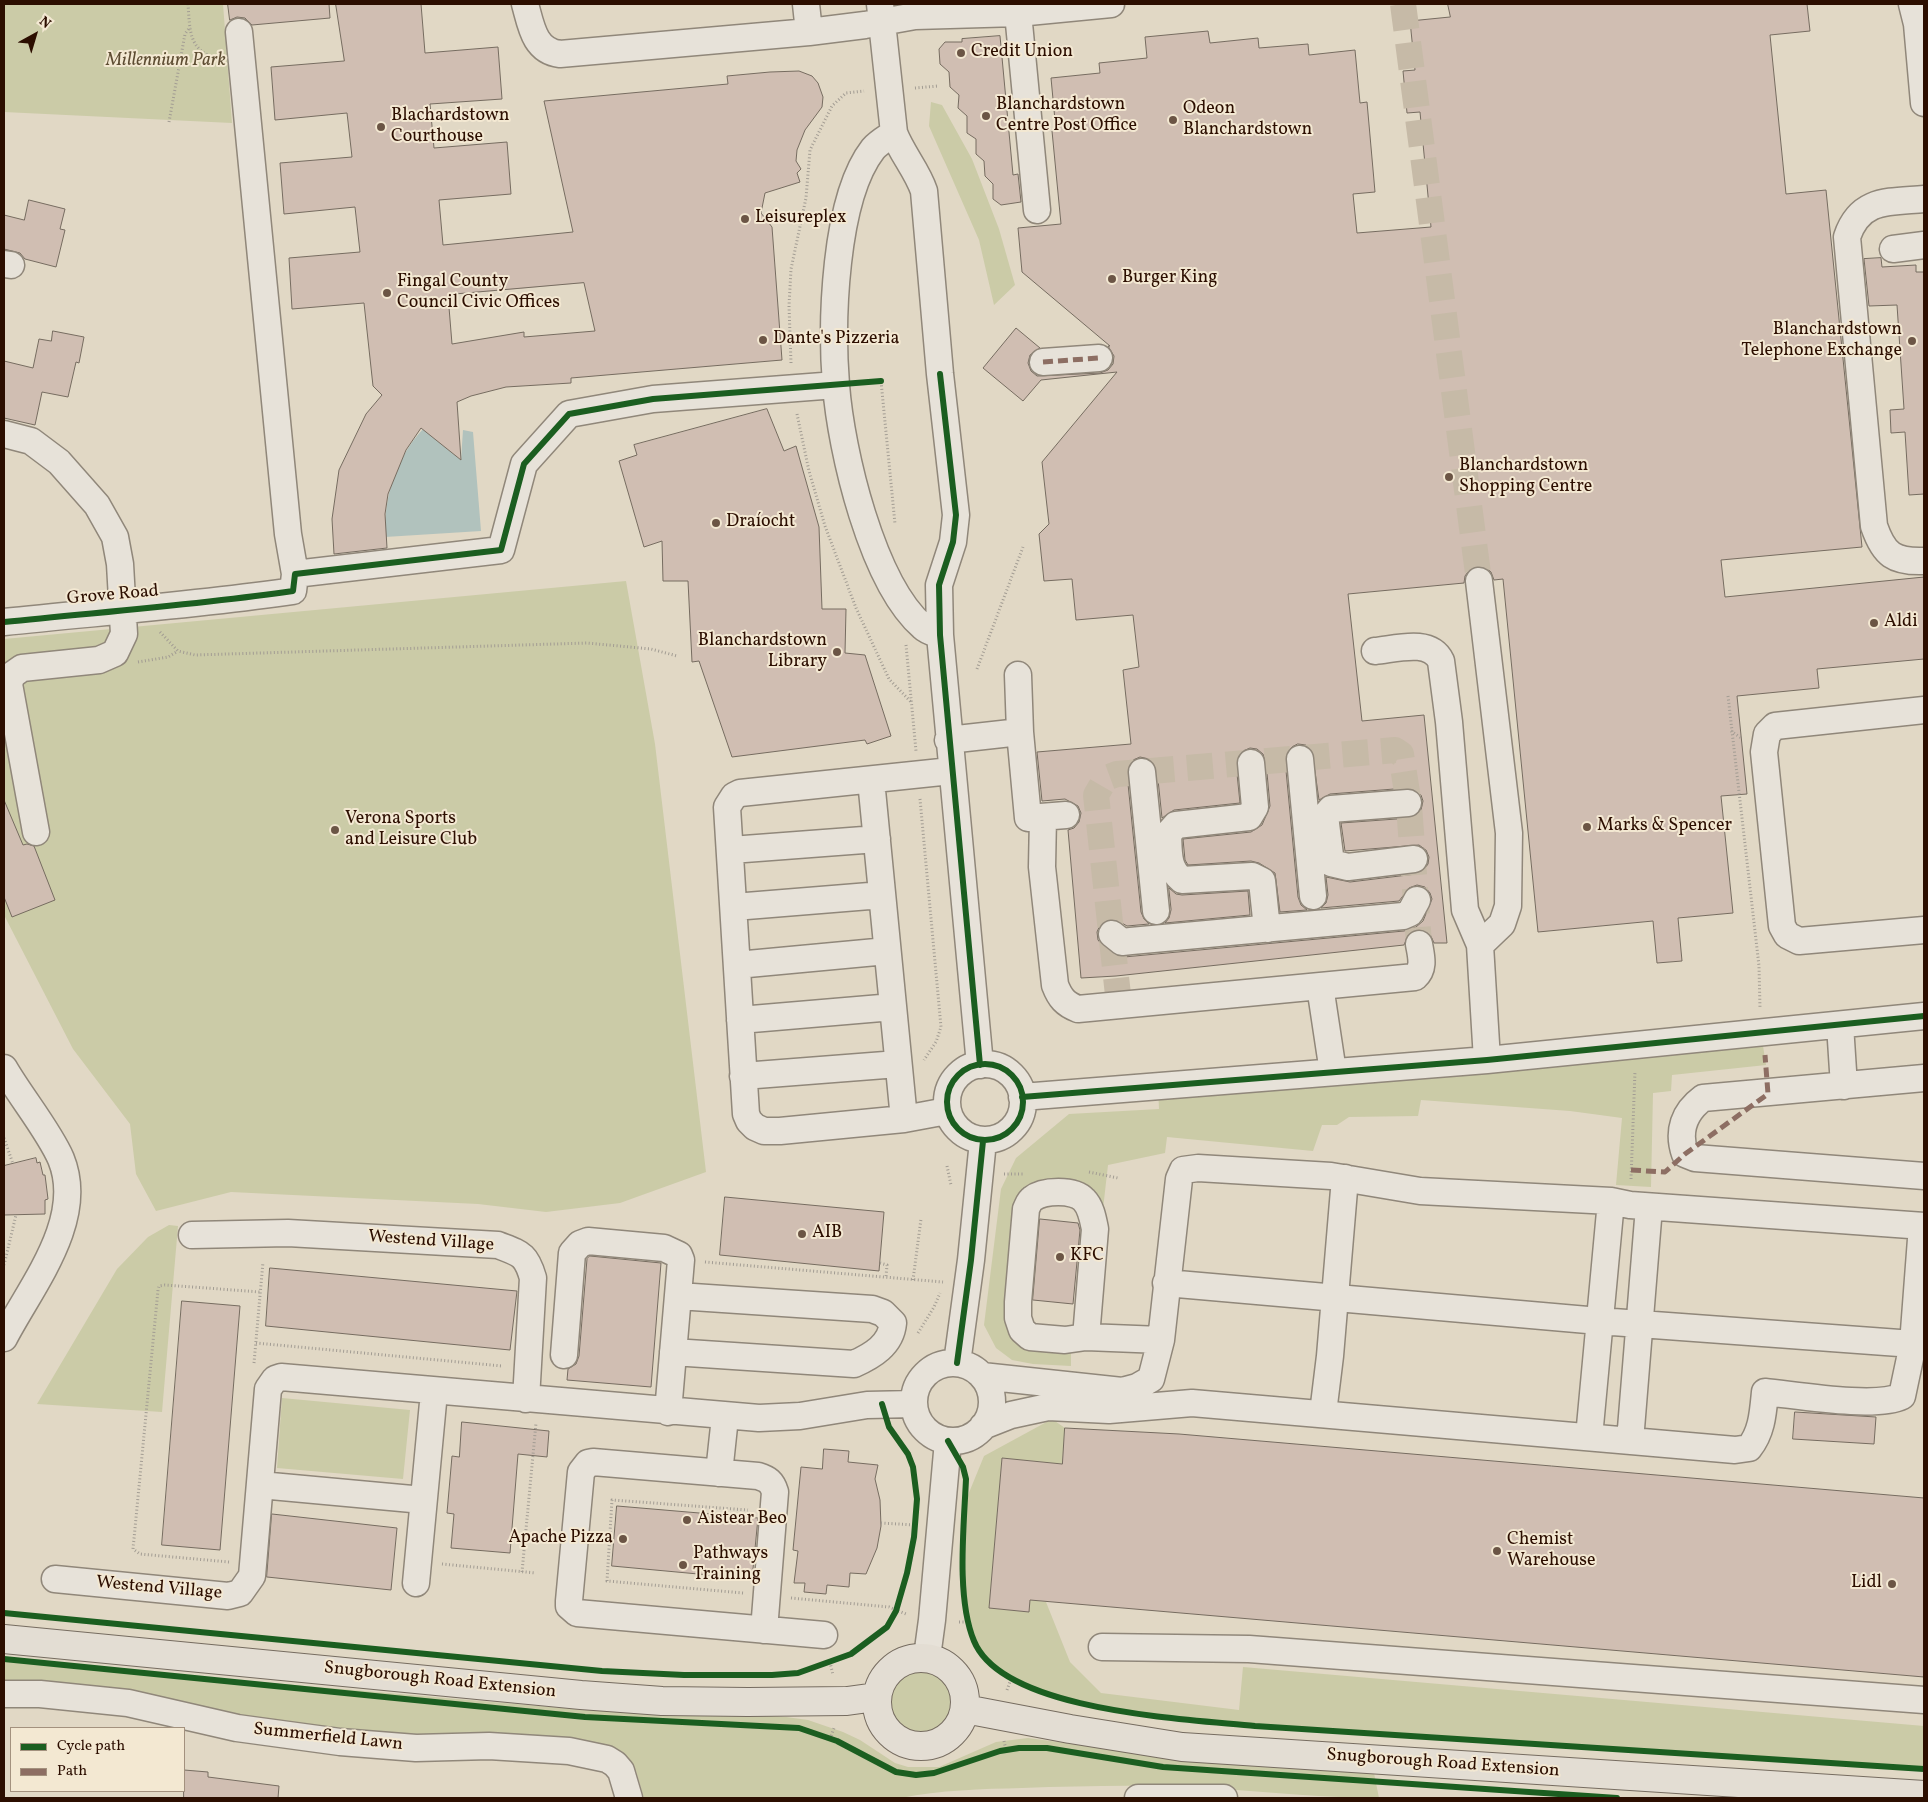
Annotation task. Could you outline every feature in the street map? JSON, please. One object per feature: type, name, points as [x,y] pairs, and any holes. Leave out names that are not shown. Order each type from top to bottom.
[{"type":"main road","name":"Snugborough Road Extension","points":[[4,1639],[626,1698],[814,1702],[876,1697]]},
{"type":"main road","points":[[927,1657],[940,1662],[952,1670],[960,1681],[965,1694],[965,1709],[960,1723],[950,1735],[937,1743],[923,1746],[907,1744],[894,1737],[884,1727],[877,1713],[876,1697],[880,1683],[888,1672],[899,1663],[912,1658],[927,1657]]},
{"type":"main road","name":"Snugborough Road Extension","points":[[965,1709],[1070,1729],[1182,1747],[1924,1795]]},
{"type":"street","points":[[525,4],[536,39],[547,50],[560,54],[809,32],[881,13],[932,15],[1018,13],[1111,4]]},
{"type":"street","points":[[806,4],[809,32]]},
{"type":"street","points":[[1912,4],[1918,24],[1924,104]]},
{"type":"street","points":[[881,13],[894,133],[899,145],[919,176],[924,191],[940,374],[956,515],[953,542],[940,585],[940,636],[948,740],[980,1064]]},
{"type":"street","points":[[1018,13],[1037,210]]},
{"type":"street","points":[[239,32],[288,534],[295,574],[501,550],[524,464],[569,414],[653,399],[836,385]]},
{"type":"street","points":[[894,133],[878,144],[867,158],[848,209],[834,311],[836,385],[858,503],[872,543],[888,578],[909,610],[923,628],[940,636]]},
{"type":"street","points":[[1924,199],[1873,205],[1860,212],[1852,224],[1847,237],[1874,526],[1879,541],[1891,556],[1903,561],[1924,561]]},
{"type":"street","points":[[1893,249],[1924,245]]},
{"type":"street","points":[[1043,362],[1099,358]]},
{"type":"street","points":[[4,434],[31,441],[60,462],[98,505],[114,537],[131,608],[124,634],[115,653],[100,660],[22,668],[12,675],[9,684],[36,832]]},
{"type":"street","name":"Grove Road","points":[[4,622],[131,608],[224,602],[294,591],[295,574]]},
{"type":"street","points":[[1479,581],[1509,833],[1508,906],[1502,924],[1480,945]]},
{"type":"street","points":[[1375,651],[1421,646],[1437,653],[1440,661],[1449,722],[1466,910],[1480,945],[1487,1060]]},
{"type":"street","points":[[1018,675],[1020,732],[1028,818],[1055,816],[1042,866],[1055,985],[1059,996],[1067,1005],[1078,1009],[1415,977],[1420,972],[1422,964],[1419,944]]},
{"type":"street","points":[[1924,710],[1775,726],[1767,734],[1764,752],[1782,926],[1787,935],[1799,941],[1924,930]]},
{"type":"street","points":[[948,740],[1020,732]]},
{"type":"street","points":[[1300,759],[1313,896]]},
{"type":"street","points":[[1252,763],[1255,807],[1253,814],[1250,817],[1176,825],[1168,834],[1170,858],[1172,872],[1182,880],[1252,876],[1258,878],[1262,881],[1267,928]]},
{"type":"street","points":[[947,1111],[904,1119],[764,1131],[749,1121],[743,1076],[727,807],[734,796],[740,793],[951,771]]},
{"type":"street","points":[[1142,772],[1156,911]]},
{"type":"street","points":[[871,780],[904,1119]]},
{"type":"street","points":[[1408,803],[1331,809],[1325,816],[1331,864],[1348,867],[1414,859]]},
{"type":"street","points":[[731,850],[877,839]]},
{"type":"street","points":[[734,907],[882,895]]},
{"type":"street","points":[[1112,934],[1122,942],[1403,916],[1410,913],[1417,900]]},
{"type":"street","points":[[737,965],[887,951]]},
{"type":"street","points":[[1320,986],[1333,1072]]},
{"type":"street","points":[[740,1020],[893,1007]]},
{"type":"street","points":[[1022,1097],[1487,1060],[1924,1016]]},
{"type":"street","points":[[1840,1025],[1844,1086]]},
{"type":"street","points":[[743,1076],[898,1064]]},
{"type":"street","points":[[980,1064],[992,1065],[1012,1076],[1019,1086],[1022,1097],[1019,1119],[1013,1128],[994,1140],[983,1141],[971,1138],[960,1132],[952,1123],[947,1111],[946,1098],[950,1086],[957,1075],[968,1068],[980,1064]]},
{"type":"street","points":[[4,1068],[60,1159],[67,1199],[63,1222],[55,1247],[4,1338]]},
{"type":"street","points":[[1924,1078],[1703,1098],[1694,1105],[1682,1122],[1682,1145],[1685,1154],[1695,1158],[1924,1176]]},
{"type":"street","points":[[957,1363],[971,1260],[983,1141]]},
{"type":"street","points":[[982,1376],[1122,1390],[1137,1388],[1151,1379],[1161,1340],[1179,1179],[1184,1170],[1198,1168],[1345,1178],[1420,1191],[1611,1201],[1649,1207],[1923,1226],[1913,1344],[1902,1396],[1894,1400],[1870,1401],[1765,1392],[1761,1425],[1757,1438],[1749,1448],[1735,1450],[1192,1403],[1109,1410],[1048,1407],[1011,1415],[984,1426],[963,1440],[948,1441],[933,1436],[924,1428],[916,1416],[914,1404],[918,1385],[928,1372],[939,1366],[957,1363],[973,1369],[982,1376],[990,1391],[992,1401],[990,1414],[984,1426]]},
{"type":"street","points":[[1323,1413],[1345,1178]]},
{"type":"street","points":[[1078,1338],[1095,1228],[1092,1214],[1084,1200],[1077,1195],[1047,1193],[1030,1200],[1026,1209],[1018,1318],[1022,1330],[1030,1337],[1161,1340]]},
{"type":"street","points":[[1589,1438],[1611,1201]]},
{"type":"street","points":[[1630,1441],[1649,1207]]},
{"type":"street","name":"Westend Village","points":[[55,1579],[228,1596],[240,1593],[252,1576],[268,1389],[275,1379],[281,1377],[434,1392],[535,1399],[528,1368],[533,1278],[528,1262],[517,1252],[498,1246],[288,1233],[192,1235]]},
{"type":"street","points":[[564,1355],[572,1252],[575,1248],[588,1241],[664,1248],[679,1255],[682,1260],[668,1412]]},
{"type":"street","points":[[1166,1283],[1599,1321],[1913,1344]]},
{"type":"street","points":[[673,1352],[854,1364],[868,1358],[886,1342],[892,1333],[893,1323],[883,1313],[872,1309],[678,1296]]},
{"type":"street","points":[[416,1583],[434,1392]]},
{"type":"street","points":[[535,1399],[668,1412],[780,1418],[867,1405],[914,1404]]},
{"type":"street","points":[[719,1473],[725,1416]]},
{"type":"street","points":[[927,1657],[948,1441]]},
{"type":"street","points":[[764,1630],[775,1492],[773,1485],[767,1479],[758,1476],[593,1462],[584,1466],[581,1472],[569,1606],[577,1613],[764,1630],[824,1635]]},
{"type":"street","points":[[260,1485],[423,1500]]},
{"type":"street","points":[[1102,1647],[1258,1650],[1924,1700]]},
{"type":"street","name":"Summerfield Lawn","points":[[4,1694],[40,1694],[128,1703],[236,1728],[340,1742],[416,1748],[489,1746],[569,1751],[607,1759],[615,1764],[622,1772],[629,1798]]},
{"type":"street","points":[[1138,1798],[1224,1798]]},
{"type":"path","points":[[188,4],[192,39],[205,55],[242,62]]},
{"type":"path","points":[[169,122],[185,34],[190,26]]},
{"type":"path","points":[[977,669],[1023,548]]},
{"type":"path","points":[[131,608],[178,650],[195,655],[587,643],[651,649],[677,656]]},
{"type":"path","points":[[115,653],[126,661],[133,662],[168,657],[178,650]]},
{"type":"path","points":[[1728,696],[1759,966],[1762,1032]]},
{"type":"path","points":[[1634,1079],[1636,1066]]},
{"type":"path","points":[[4,1138],[13,1164]]},
{"type":"path","points":[[946,1166],[951,1183],[950,1192]]},
{"type":"path","points":[[4,1265],[16,1215]]},
{"type":"path","points":[[914,1280],[921,1219]]},
{"type":"path","points":[[682,1260],[943,1282]]},
{"type":"path","points":[[253,1373],[263,1262]]},
{"type":"path","points":[[880,1263],[887,1265],[886,1277]]},
{"type":"path","points":[[912,1341],[934,1307],[944,1274]]},
{"type":"path","points":[[234,1560],[224,1562],[140,1554],[133,1549],[158,1290],[160,1286],[165,1285],[260,1292]]},
{"type":"path","points":[[256,1343],[528,1368]]},
{"type":"path","points":[[522,1572],[535,1399]]},
{"type":"path","points":[[773,1512],[612,1500],[608,1581],[889,1607],[906,1614]]},
{"type":"path","points":[[881,1523],[915,1528],[916,1516]]},
{"type":"path","points":[[433,1563],[536,1573]]},
{"type":"path","points":[[892,1619],[898,1604]]},
{"type":"path","points":[[965,1611],[969,1626]]},
{"type":"path","points":[[958,1622],[969,1626]]},
{"type":"path","points":[[821,1666],[837,1660]]},
{"type":"path","points":[[830,1662],[834,1675]]},
{"type":"path","points":[[1003,1674],[1014,1680],[1006,1691]]},
{"type":"path","points":[[834,1728],[827,1738],[837,1741]]},
{"type":"path","points":[[1000,1751],[1013,1749]]},
{"type":"green space","name":"Millennium Park","points":[[4,4],[223,4],[232,123],[4,112]]},
{"type":"green space","points":[[931,102],[942,105],[972,159],[999,229],[1015,285],[994,305],[979,240],[929,126]]},
{"type":"green space","name":"Verona Sports and Leisure Club","points":[[626,581],[655,744],[706,1172],[620,1203],[546,1212],[478,1204],[231,1192],[156,1211],[136,1174],[130,1124],[73,1049],[4,915],[4,639]]},
{"type":"green space","points":[[1761,1033],[1766,1065],[1672,1075],[1671,1091],[1653,1093],[1651,1187],[1616,1185],[1622,1118],[1570,1111],[1421,1100],[1418,1116],[1349,1117],[1337,1125],[1322,1125],[1313,1151],[1167,1137],[1165,1153],[1108,1165],[1103,1209],[1034,1189],[1015,1318],[1071,1345],[1071,1366],[1033,1364],[1012,1360],[996,1348],[984,1325],[1001,1189],[1016,1158],[1069,1114],[1159,1109],[1158,1086]]},
{"type":"green space","points":[[169,1225],[178,1226],[162,1412],[37,1404],[117,1269],[148,1237]]},
{"type":"green space","points":[[282,1398],[410,1410],[403,1479],[277,1468]]},
{"type":"green space","points":[[1052,1419],[1065,1428],[1062,1464],[1002,1458],[989,1608],[1029,1612],[1030,1600],[1046,1602],[1070,1662],[1101,1693],[1239,1710],[1243,1667],[1924,1726],[1924,1769],[1255,1726],[1148,1715],[1039,1692],[1003,1674],[988,1661],[975,1643],[965,1611],[966,1500],[984,1456]]},
{"type":"green space","points":[[4,1660],[574,1709],[671,1715],[744,1714],[786,1717],[808,1720],[843,1732],[860,1740],[895,1763],[908,1767],[939,1767],[996,1742],[1028,1738],[1254,1766],[1374,1773],[1379,1798],[1319,1796],[1195,1787],[1121,1786],[976,1789],[901,1798],[644,1798],[636,1771],[628,1759],[613,1749],[594,1742],[527,1735],[428,1736],[313,1727],[4,1682]]},
{"type":"green space","points":[[921,1670],[939,1676],[947,1684],[953,1702],[947,1720],[939,1728],[921,1734],[903,1728],[895,1720],[889,1702],[895,1684],[903,1676]]},
{"type":"shaded area","points":[[423,429],[461,460],[463,430],[473,432],[481,531],[385,537],[387,507],[393,479],[405,453]]},
{"type":"building","points":[[228,4],[329,4],[330,18],[252,25],[245,18],[237,17],[230,20]]},
{"type":"building","points":[[336,4],[421,4],[425,53],[498,47],[502,99],[430,104],[434,148],[507,142],[511,194],[439,200],[443,245],[573,232],[544,101],[728,84],[727,76],[799,71],[812,76],[818,83],[823,97],[822,107],[805,130],[797,150],[796,161],[801,169],[797,173],[800,182],[765,193],[761,213],[772,227],[782,360],[571,378],[571,383],[506,387],[471,396],[457,402],[461,460],[421,428],[406,450],[388,494],[385,514],[387,548],[334,554],[332,519],[339,470],[366,414],[382,395],[373,386],[364,303],[292,309],[289,258],[360,252],[355,207],[284,214],[280,163],[352,157],[347,113],[275,120],[271,67],[344,61]],"holes":[[[584,283],[595,331],[524,337],[524,332],[452,344],[448,295]]]},
{"type":"building","name":"Blanchardstown Shopping Centre","points":[[1448,4],[1807,4],[1810,31],[1770,35],[1786,194],[1826,190],[1862,547],[1721,560],[1725,597],[1924,577],[1924,659],[1817,669],[1819,688],[1737,696],[1747,794],[1721,796],[1733,913],[1678,918],[1682,961],[1657,963],[1653,921],[1538,932],[1503,579],[1494,580],[1491,572],[1485,567],[1478,566],[1470,569],[1465,576],[1464,583],[1348,594],[1362,721],[1424,715],[1447,943],[1434,943],[1430,934],[1424,930],[1417,929],[1409,933],[1404,945],[1116,976],[1081,978],[1068,830],[1074,828],[1079,822],[1081,813],[1078,806],[1065,799],[1042,801],[1037,752],[1131,744],[1123,670],[1139,667],[1133,615],[1076,620],[1072,579],[1044,581],[1039,534],[1049,524],[1042,462],[1117,372],[1041,380],[1023,401],[983,368],[1016,328],[1040,348],[1030,355],[1028,363],[1031,371],[1037,376],[1100,373],[1108,370],[1113,364],[1114,356],[1108,346],[1110,346],[1022,272],[1018,228],[1061,224],[1052,131],[1056,131],[1051,78],[1100,73],[1099,63],[1147,58],[1145,37],[1208,31],[1210,43],[1258,38],[1259,48],[1308,44],[1309,55],[1355,50],[1360,103],[1367,102],[1375,192],[1353,194],[1357,233],[1431,227],[1420,112],[1407,113],[1403,71],[1415,70],[1410,21],[1450,17]],"holes":[[[1298,744],[1306,745],[1312,751],[1319,800],[1330,794],[1407,788],[1415,790],[1421,795],[1423,801],[1421,810],[1416,816],[1341,823],[1345,851],[1419,845],[1426,850],[1429,857],[1428,864],[1423,871],[1416,874],[1350,882],[1326,877],[1328,895],[1326,903],[1321,908],[1399,901],[1409,888],[1417,885],[1425,887],[1432,899],[1423,921],[1416,927],[1404,931],[1124,957],[1113,954],[1103,946],[1098,940],[1097,932],[1100,925],[1106,920],[1115,919],[1127,926],[1149,924],[1141,912],[1127,774],[1129,765],[1133,760],[1140,757],[1149,759],[1154,763],[1157,770],[1162,818],[1174,810],[1240,803],[1236,764],[1238,756],[1250,748],[1257,749],[1263,754],[1266,762],[1270,806],[1262,825],[1251,832],[1183,839],[1185,860],[1188,865],[1251,861],[1259,863],[1275,873],[1280,912],[1307,910],[1301,905],[1298,897],[1285,760],[1287,752],[1292,747]]]},
{"type":"building","points":[[1000,36],[1013,175],[1018,174],[1021,202],[1001,205],[993,199],[993,184],[985,176],[984,161],[976,154],[976,139],[967,133],[967,116],[958,108],[959,95],[950,87],[949,72],[940,64],[939,49],[945,42],[962,42],[962,39]]},
{"type":"building","points":[[29,200],[65,209],[60,229],[65,230],[56,267],[25,259],[20,253],[4,249],[4,215],[24,220]]},
{"type":"building","name":"Blanchardstown Telephone Exchange","points":[[1881,258],[1882,267],[1916,265],[1916,272],[1924,272],[1924,494],[1909,495],[1905,432],[1891,433],[1890,410],[1904,409],[1897,305],[1869,306],[1864,259]]},
{"type":"building","points":[[53,331],[84,337],[79,363],[76,362],[68,397],[42,392],[35,425],[4,418],[4,361],[33,368],[39,339],[51,341]]},
{"type":"building","points":[[767,409],[784,451],[796,446],[819,527],[822,609],[846,609],[845,653],[865,655],[891,736],[867,744],[865,740],[732,757],[699,661],[692,662],[688,581],[663,581],[662,541],[644,547],[619,461],[637,455],[634,445]]},
{"type":"building","points":[[4,800],[23,845],[34,846],[55,900],[12,917],[4,897]]},
{"type":"building","points":[[1169,888],[1176,894],[1182,895],[1248,891],[1250,915],[1165,923],[1169,918],[1171,910]]},
{"type":"building","points":[[36,1158],[37,1163],[40,1162],[43,1175],[45,1175],[48,1199],[45,1200],[45,1214],[4,1215],[4,1166]]},
{"type":"building","name":"AIB","points":[[725,1197],[884,1212],[879,1271],[720,1255]]},
{"type":"building","name":"KFC","points":[[1040,1219],[1078,1223],[1080,1230],[1073,1304],[1033,1300]]},
{"type":"building","points":[[590,1256],[661,1263],[651,1387],[567,1380],[568,1369],[576,1364],[579,1356],[587,1259]]},
{"type":"building","points":[[270,1268],[517,1291],[510,1350],[266,1326]]},
{"type":"building","points":[[182,1301],[240,1306],[220,1550],[162,1545]]},
{"type":"building","points":[[1795,1412],[1876,1417],[1874,1444],[1793,1439]]},
{"type":"building","points":[[462,1422],[549,1431],[547,1457],[518,1454],[510,1553],[451,1548],[454,1514],[447,1513],[452,1456],[459,1457]]},
{"type":"building","points":[[1065,1428],[1179,1434],[1924,1498],[1924,1677],[1030,1600],[1029,1612],[989,1608],[1002,1458],[1062,1464]]},
{"type":"building","points":[[824,1449],[849,1451],[848,1462],[878,1465],[875,1479],[880,1500],[881,1526],[877,1548],[866,1574],[850,1573],[849,1587],[827,1585],[826,1594],[804,1592],[805,1583],[794,1583],[798,1551],[793,1550],[801,1467],[822,1469]]},
{"type":"building","points":[[617,1506],[758,1518],[752,1579],[612,1566]]},
{"type":"building","points":[[272,1514],[397,1528],[391,1590],[267,1577]]},
{"type":"building","points":[[185,1770],[208,1772],[208,1777],[279,1786],[278,1798],[184,1798]]},
{"type":"tunnel","points":[[1403,4],[1479,581]]},
{"type":"tunnel","points":[[1119,1004],[1096,795],[1106,778],[1117,774],[1395,750],[1401,754],[1409,805],[1419,944]]},
{"type":"marked path","points":[[1043,362],[1099,358]]},
{"type":"marked path","points":[[1631,1170],[1665,1172],[1685,1154],[1768,1094],[1765,1055]]},
{"type":"cycle path","points":[[940,374],[956,515],[953,542],[939,585],[940,635],[980,1065]]},
{"type":"cycle path","points":[[4,622],[293,591],[295,574],[501,550],[524,464],[569,414],[653,399],[881,381]]},
{"type":"cycle path","points":[[1022,1097],[1487,1060],[1924,1016]]},
{"type":"cycle path","points":[[985,1064],[1000,1067],[1012,1075],[1020,1087],[1023,1102],[1020,1117],[1012,1129],[1000,1137],[985,1140],[970,1137],[958,1129],[950,1117],[947,1102],[950,1087],[958,1075],[970,1067],[985,1064]]},
{"type":"cycle path","points":[[957,1363],[971,1260],[983,1141]]},
{"type":"cycle path","points":[[4,1613],[602,1671],[684,1675],[772,1675],[798,1673],[851,1654],[887,1627],[896,1611],[907,1573],[914,1537],[917,1499],[913,1467],[908,1454],[889,1427],[882,1404]]},
{"type":"cycle path","points":[[948,1441],[963,1467],[966,1479],[962,1561],[963,1583],[968,1624],[974,1641],[992,1665],[1021,1683],[1058,1697],[1100,1708],[1144,1715],[1255,1726],[1924,1769]]},
{"type":"cycle path","points":[[4,1659],[585,1717],[799,1728],[837,1741],[896,1772],[916,1775],[934,1773],[1000,1751],[1019,1748],[1047,1748],[1163,1767],[1617,1798]]},
{"type":"place","name":"Credit Union","points":[[961,53]]},
{"type":"place","name":"Blanchardstown Centre Post Office","points":[[986,116]]},
{"type":"place","name":"Odeon Blanchardstown","points":[[1173,120]]},
{"type":"place","name":"Blachardstown Courthouse","points":[[381,127]]},
{"type":"place","name":"Leisureplex","points":[[745,219]]},
{"type":"place","name":"Burger King","points":[[1112,279]]},
{"type":"place","name":"Fingal County Council Civic Offices","points":[[387,293]]},
{"type":"place","name":"Dante's Pizzeria","points":[[763,340]]},
{"type":"place","name":"Blanchardstown Telephone Exchange","points":[[1912,341]]},
{"type":"place","name":"Blanchardstown Shopping Centre","points":[[1449,477]]},
{"type":"place","name":"Draíocht","points":[[716,523]]},
{"type":"place","name":"Aldi","points":[[1874,623]]},
{"type":"place","name":"Blanchardstown Library","points":[[837,652]]},
{"type":"place","name":"Marks & Spencer","points":[[1587,827]]},
{"type":"place","name":"Verona Sports and Leisure Club","points":[[335,830]]},
{"type":"place","name":"AIB","points":[[802,1234]]},
{"type":"place","name":"KFC","points":[[1060,1257]]},
{"type":"place","name":"Aistear Beo","points":[[687,1520]]},
{"type":"place","name":"Apache Pizza","points":[[623,1539]]},
{"type":"place","name":"Chemist Warehouse","points":[[1497,1551]]},
{"type":"place","name":"Pathways Training","points":[[683,1565]]},
{"type":"place","name":"Lidl","points":[[1892,1584]]}]
